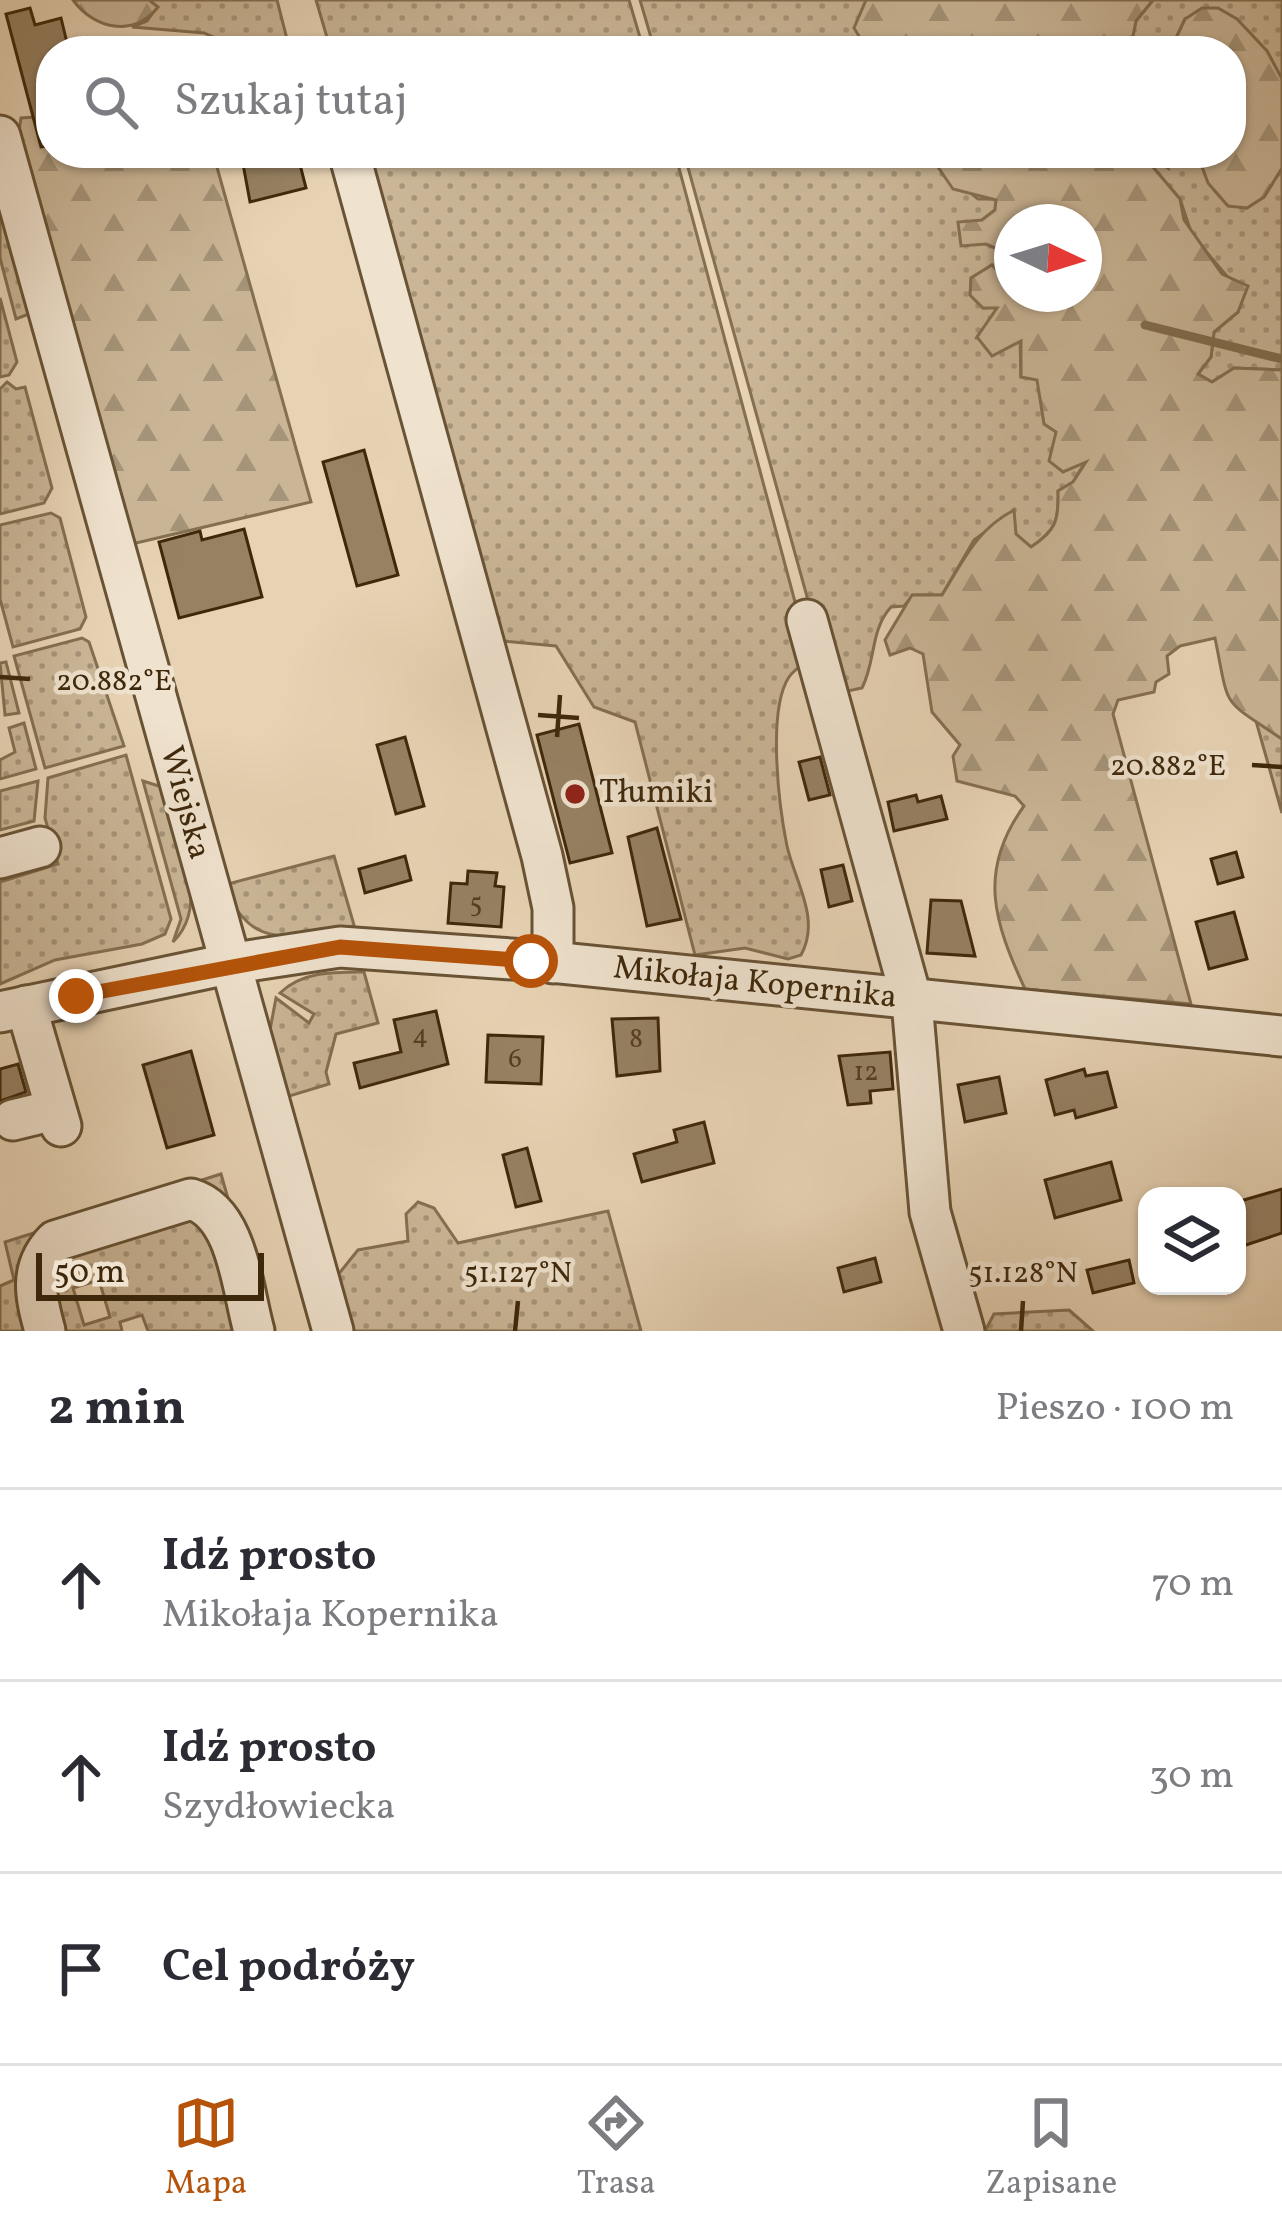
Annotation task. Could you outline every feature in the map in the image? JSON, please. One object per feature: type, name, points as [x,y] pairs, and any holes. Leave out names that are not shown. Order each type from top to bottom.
[{"type":"street","name":"Wiejska","points":[[0,136],[333,1331]]},
{"type":"street","points":[[353,168],[542,856],[553,908],[554,962]]},
{"type":"street","points":[[807,620],[912,1001],[929,1212],[964,1331]]},
{"type":"street","points":[[0,858],[40,847]]},
{"type":"street","name":"Mikołaja Kopernika","points":[[13,1009],[228,964],[340,947],[554,962],[1282,1036]]},
{"type":"street","points":[[13,1009],[57,1118],[13,1120]]},
{"type":"street","points":[[45,1331],[34,1286],[43,1256],[55,1241],[191,1198],[223,1220],[254,1331]]},
{"type":"green space","points":[[73,0],[149,0],[158,7],[138,23],[114,26],[92,18]]},
{"type":"green space","points":[[149,0],[277,0],[286,36],[211,36],[132,27],[147,21],[157,7]]},
{"type":"green space","points":[[316,0],[629,0],[640,36],[327,36]]},
{"type":"green space","points":[[640,0],[866,0],[859,36],[651,36]]},
{"type":"green space","points":[[866,0],[1153,0],[1136,21],[1133,36],[859,36],[854,28]]},
{"type":"green space","points":[[1153,0],[1282,0],[1282,79],[1267,51],[1246,43],[1246,36],[1229,36],[1185,19],[1177,36],[1132,36],[1136,21]]},
{"type":"green space","points":[[1202,8],[1218,8],[1237,19],[1267,51],[1282,79],[1282,168],[1264,197],[1247,208],[1228,206],[1208,183],[1202,168],[1246,168],[1246,36],[1177,36],[1185,19]]},
{"type":"green space","points":[[36,117],[36,168],[217,168],[311,502],[132,544],[18,137],[21,118]]},
{"type":"green space","points":[[362,168],[679,168],[810,658],[791,674],[782,692],[777,735],[784,829],[807,914],[801,955],[788,959],[745,948],[695,955],[635,722],[594,707],[556,646],[493,640]]},
{"type":"green space","points":[[688,168],[939,168],[978,199],[996,199],[994,211],[982,220],[986,244],[994,247],[994,267],[971,278],[971,296],[995,312],[977,338],[1020,340],[1021,377],[1037,379],[1056,432],[1087,459],[1073,482],[1058,491],[1054,523],[1039,541],[1031,547],[1016,535],[1013,511],[974,540],[942,595],[913,595],[904,606],[891,607],[880,626],[862,688],[834,694]]},
{"type":"green space","points":[[939,168],[1154,168],[1180,199],[1184,220],[1222,274],[1248,286],[1238,312],[1214,332],[1211,357],[1198,374],[1212,382],[1234,368],[1282,370],[1282,739],[1231,701],[1215,638],[1180,646],[1167,656],[1169,674],[1156,682],[1154,692],[1118,700],[1113,714],[1191,1004],[1025,989],[1005,941],[995,897],[1000,853],[1024,806],[1015,796],[957,781],[953,756],[960,745],[932,712],[923,654],[910,648],[890,655],[885,640],[912,595],[942,595],[972,547],[1001,518],[1014,510],[1016,534],[1031,547],[1046,536],[1056,517],[1058,491],[1073,482],[1086,462],[1063,472],[1049,461],[1056,432],[1044,424],[1037,380],[1021,377],[1021,341],[992,356],[977,337],[994,312],[1102,312],[1102,204],[996,204],[996,200],[953,189]]},
{"type":"green space","points":[[1154,168],[1203,168],[1220,196],[1247,208],[1264,197],[1282,168],[1282,370],[1234,368],[1212,382],[1198,374],[1211,357],[1214,332],[1238,312],[1231,281],[1192,235],[1180,199]]},
{"type":"green space","points":[[0,198],[34,312],[16,319],[0,258]]},
{"type":"green space","points":[[994,211],[994,247],[961,246],[958,222],[982,220]]},
{"type":"green space","points":[[992,265],[994,308],[983,308],[970,295],[971,278]]},
{"type":"green space","points":[[0,298],[17,362],[9,375],[0,377]]},
{"type":"green space","points":[[7,382],[16,389],[25,387],[52,488],[44,503],[0,514],[0,389]]},
{"type":"green space","points":[[51,513],[60,518],[86,617],[80,629],[13,647],[0,599],[0,525]]},
{"type":"green space","points":[[82,638],[89,642],[124,746],[45,768],[14,656]]},
{"type":"green space","points":[[6,662],[19,713],[5,715],[0,663]]},
{"type":"green space","points":[[1256,721],[1282,739],[1282,813]]},
{"type":"green space","points":[[24,723],[36,769],[0,779],[0,760],[15,752],[9,728]]},
{"type":"green space","points":[[126,755],[171,919],[165,934],[142,944],[55,960],[0,984],[0,882],[58,864],[45,818],[48,778]]},
{"type":"green space","points":[[38,781],[34,821],[0,830],[0,791]]},
{"type":"green space","points":[[143,781],[162,787],[188,867],[190,908],[173,942],[181,919]]},
{"type":"green space","points":[[334,856],[354,925],[346,932],[288,936],[258,930],[234,906],[224,885]]},
{"type":"green space","points":[[364,972],[378,1023],[336,1034],[326,1072],[329,1084],[283,1098],[263,1032],[270,1030],[276,998],[309,1023],[314,1014],[280,993],[309,977]]},
{"type":"green space","points":[[221,1174],[266,1331],[226,1213],[65,1229],[29,1331],[0,1331],[0,1286],[14,1280],[5,1242]]},
{"type":"green space","points":[[418,1202],[434,1208],[458,1243],[608,1211],[641,1331],[340,1331],[333,1281],[358,1250],[408,1241],[406,1214]]},
{"type":"green space","points":[[205,1212],[247,1331],[148,1331],[142,1315],[120,1322],[122,1331],[60,1331],[44,1273],[53,1253]],"holes":[[[99,1280],[110,1317],[84,1325],[73,1288]]]},
{"type":"green space","points":[[1069,1310],[1093,1331],[985,1331],[994,1314]]},
{"type":"building","points":[[30,8],[35,25],[61,18],[65,36],[36,36],[36,128],[6,14]]},
{"type":"building","points":[[244,168],[301,168],[306,188],[250,202]]},
{"type":"building","points":[[364,450],[398,575],[357,586],[323,462]]},
{"type":"building","points":[[244,529],[262,597],[179,618],[159,542],[200,531],[202,540]]},
{"type":"building","name":"Tłumiki","points":[[579,724],[612,853],[570,863],[537,735]]},
{"type":"building","points":[[405,737],[424,806],[396,814],[377,745]]},
{"type":"building","points":[[820,757],[830,795],[809,800],[799,762]]},
{"type":"building","points":[[916,795],[918,802],[941,796],[947,819],[894,831],[888,802]]},
{"type":"building","points":[[657,828],[681,919],[647,926],[628,837]]},
{"type":"building","points":[[1236,852],[1243,877],[1218,884],[1211,859]]},
{"type":"building","points":[[405,856],[411,880],[365,893],[359,869]]},
{"type":"building","points":[[843,865],[852,901],[829,907],[821,870]]},
{"type":"building","points":[[468,871],[497,873],[495,886],[504,887],[501,927],[448,923],[451,883],[467,884]]},
{"type":"building","points":[[931,900],[961,901],[975,956],[927,953]]},
{"type":"building","points":[[1234,912],[1247,959],[1209,969],[1196,922]]},
{"type":"building","points":[[436,1011],[448,1064],[360,1088],[354,1063],[401,1052],[394,1020]]},
{"type":"building","points":[[658,1018],[660,1071],[617,1076],[612,1019]]},
{"type":"building","points":[[488,1035],[543,1037],[541,1084],[486,1082]]},
{"type":"building","points":[[191,1051],[214,1135],[167,1148],[143,1065]]},
{"type":"building","points":[[890,1052],[893,1089],[870,1091],[871,1103],[848,1105],[839,1056]]},
{"type":"building","points":[[18,1064],[26,1092],[0,1101],[0,1069]]},
{"type":"building","points":[[1084,1069],[1086,1076],[1107,1072],[1116,1107],[1076,1118],[1074,1110],[1055,1115],[1046,1080]]},
{"type":"building","points":[[999,1077],[1006,1113],[965,1122],[958,1085]]},
{"type":"building","points":[[704,1122],[714,1163],[642,1182],[634,1154],[677,1142],[674,1130]]},
{"type":"building","points":[[527,1148],[541,1201],[516,1207],[503,1155]]},
{"type":"building","points":[[1111,1162],[1121,1200],[1055,1218],[1045,1180]]},
{"type":"building","points":[[1282,1189],[1282,1233],[1246,1245],[1246,1199]]},
{"type":"building","points":[[875,1258],[881,1282],[844,1292],[838,1268]]},
{"type":"building","points":[[1129,1260],[1134,1283],[1093,1293],[1087,1270]]},
{"type":"waterway","points":[[1145,325],[1282,359]]},
{"type":"place","name":"Tłumiki","points":[[575,794]]},
{"type":"route","points":[[76,996],[297,951],[340,947],[531,961]]}]
